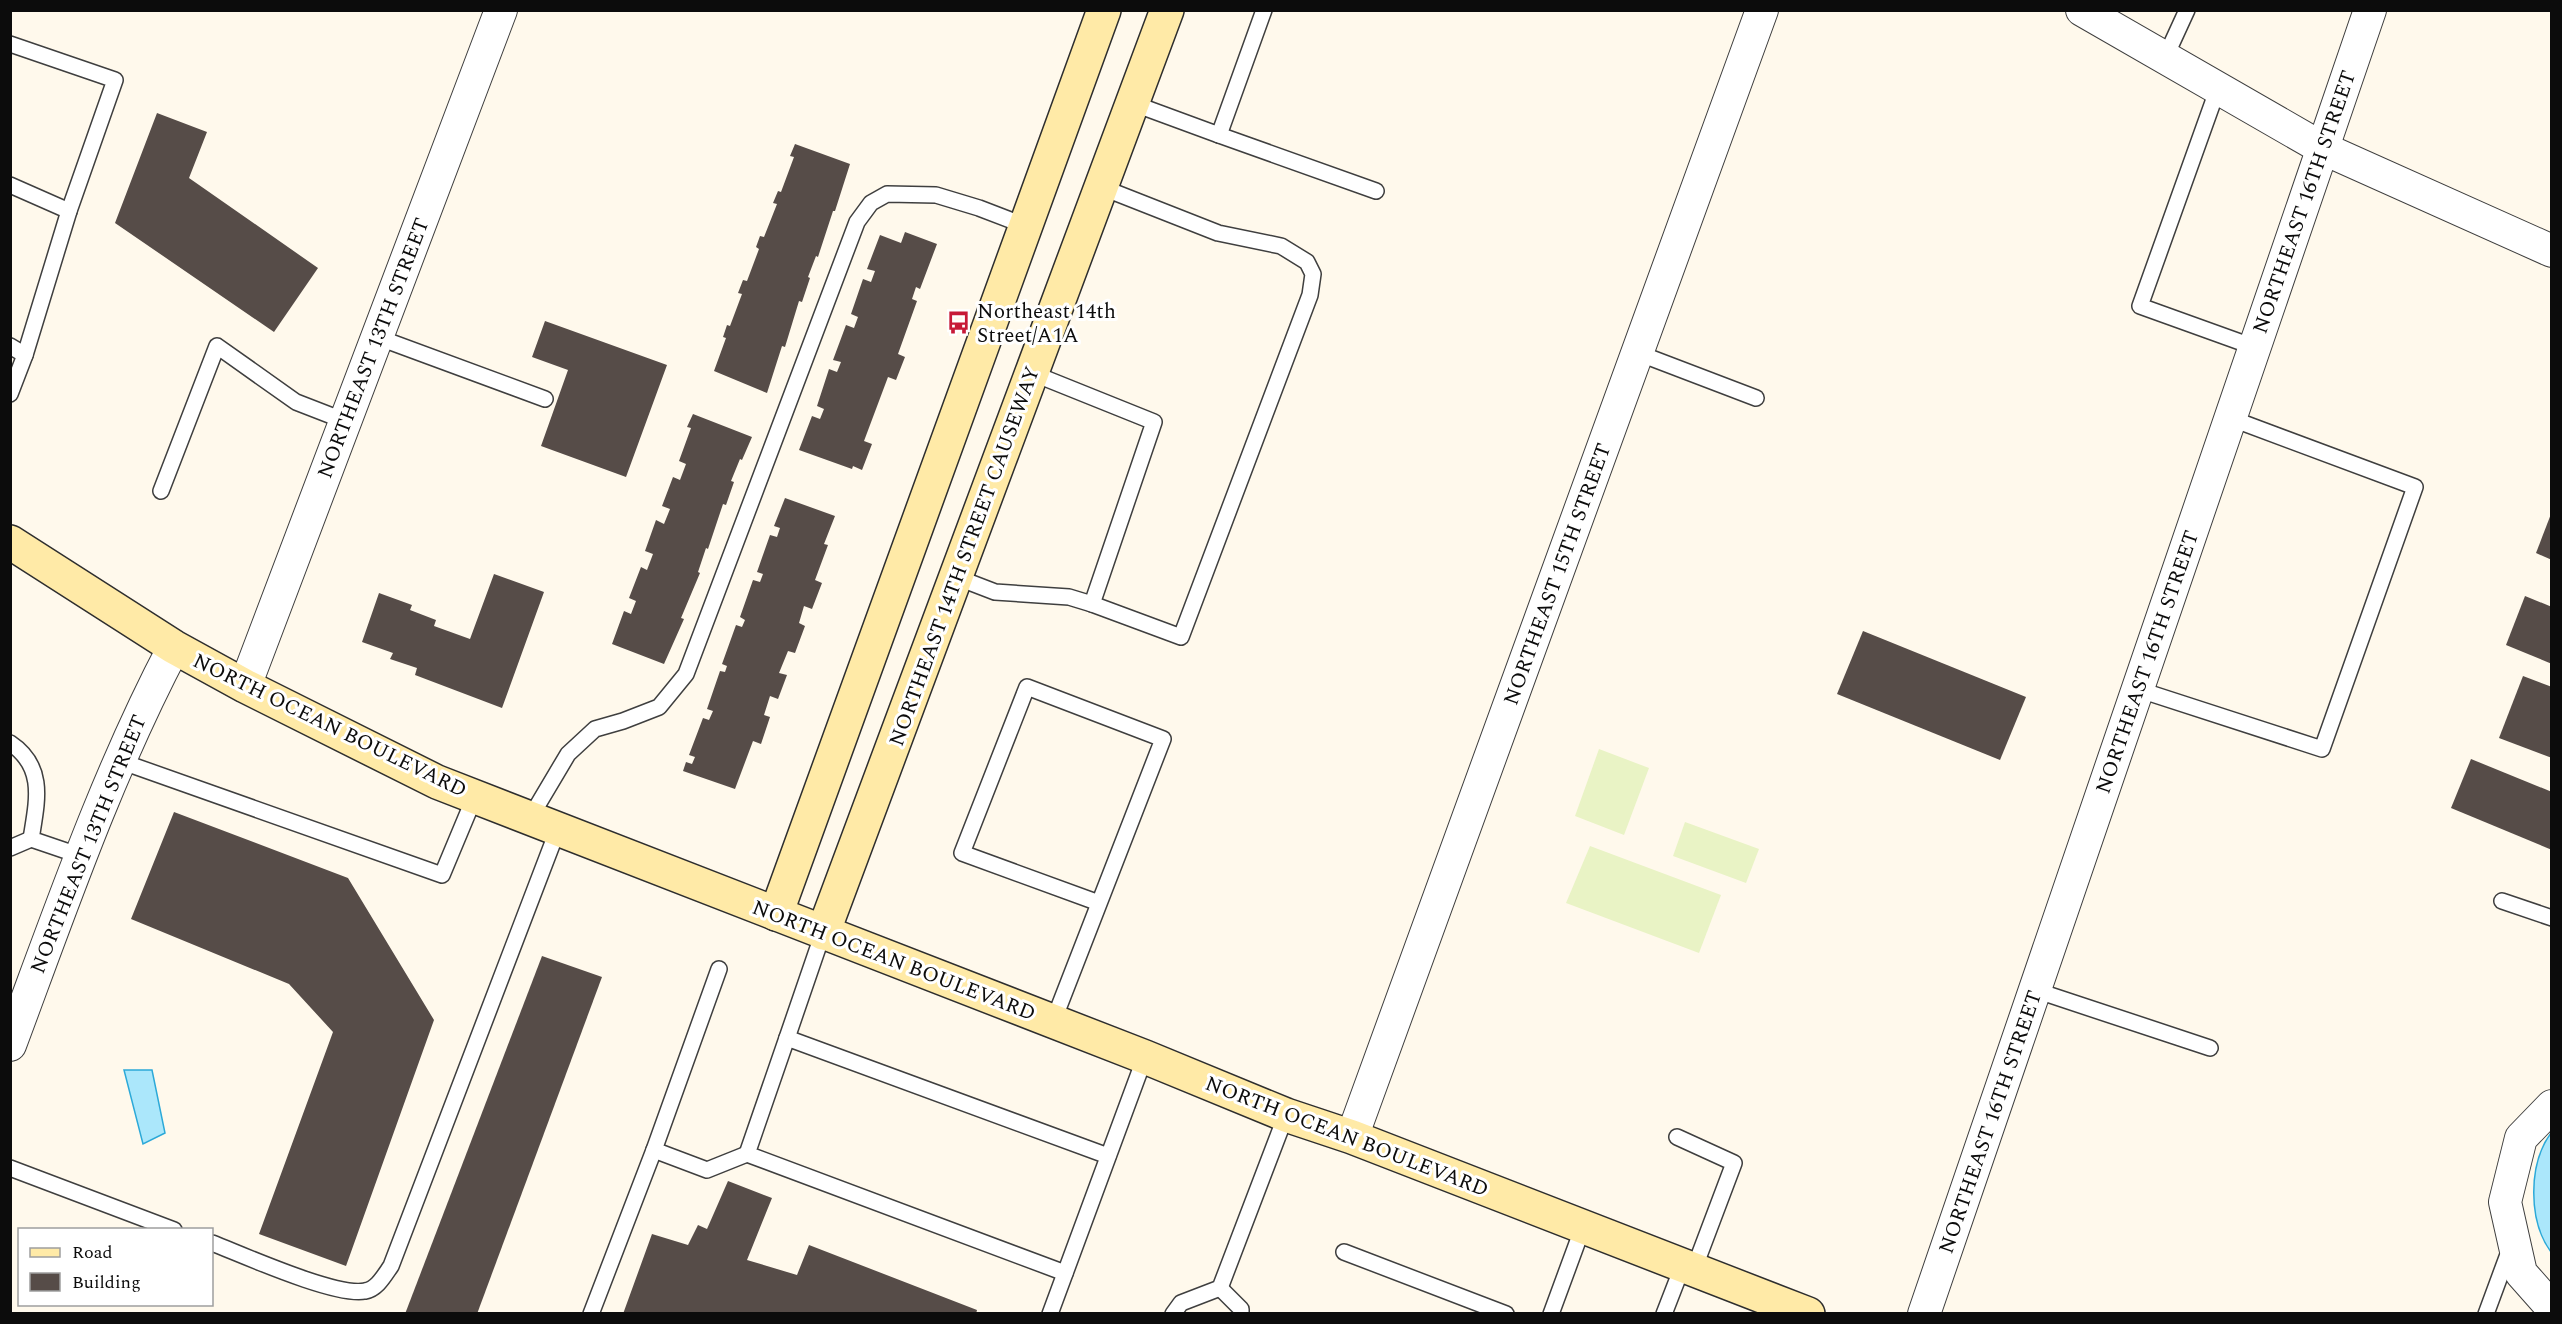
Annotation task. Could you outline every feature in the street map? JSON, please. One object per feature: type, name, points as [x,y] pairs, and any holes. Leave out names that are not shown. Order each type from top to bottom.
[{"type":"main road","points":[[776,914],[1104,10]]},
{"type":"main road","name":"NORTHEAST 14TH STREET CAUSEWAY","points":[[823,933],[1167,10]]},
{"type":"main road","name":"NORTH OCEAN BOULEVARD","points":[[10,542],[174,647],[245,686],[437,782],[1145,1057],[1286,1115],[1352,1137],[1808,1314]]},
{"type":"street","name":"NORTHEAST 13TH STREET","points":[[245,686],[501,10]]},
{"type":"street","name":"NORTHEAST 15TH STREET","points":[[1352,1137],[1762,10]]},
{"type":"street","points":[[2082,10],[2322,148],[2552,251]]},
{"type":"street","name":"NORTHEAST 16TH STREET","points":[[1924,1314],[2370,10]]},
{"type":"street","name":"NORTHEAST 13TH STREET","points":[[10,1045],[81,856],[120,761],[143,706],[174,647]]},
{"type":"street","points":[[2552,1106],[2521,1138],[2505,1202],[2521,1273],[2552,1308]]},
{"type":"lane","points":[[1219,135],[1264,10]]},
{"type":"lane","points":[[2165,58],[2187,10]]},
{"type":"lane","points":[[10,44],[115,80],[69,211],[25,355],[10,394]]},
{"type":"lane","points":[[2218,88],[2140,306],[2254,347]]},
{"type":"lane","points":[[1132,103],[1376,191]]},
{"type":"lane","points":[[10,185],[69,211]]},
{"type":"lane","points":[[956,577],[995,592],[1069,597],[1181,637],[1310,295],[1313,274],[1307,262],[1281,246],[1218,233],[1101,187]]},
{"type":"lane","points":[[213,1243],[326,1286],[349,1292],[367,1291],[379,1283],[391,1266],[568,754],[595,729],[659,707],[686,674],[857,222],[871,203],[887,194],[936,195],[1026,226]]},
{"type":"lane","points":[[377,337],[545,399]]},
{"type":"lane","points":[[10,345],[25,355]]},
{"type":"lane","points":[[161,491],[217,346],[296,402],[345,421]]},
{"type":"lane","points":[[1638,353],[1756,398]]},
{"type":"lane","points":[[1032,373],[1154,422],[1092,604]]},
{"type":"lane","points":[[2138,689],[2322,749],[2415,487],[2230,418]]},
{"type":"lane","points":[[1053,1022],[1100,903],[1163,740],[1027,687],[963,853],[1100,903]]},
{"type":"lane","points":[[10,743],[24,752],[38,786],[31,839]]},
{"type":"lane","points":[[120,761],[442,875],[475,796]]},
{"type":"lane","points":[[10,848],[31,839],[81,856]]},
{"type":"lane","points":[[2502,901],[2552,918]]},
{"type":"lane","points":[[747,1154],[823,933]]},
{"type":"lane","points":[[591,1314],[654,1150],[719,969]]},
{"type":"lane","points":[[2035,990],[2211,1048]]},
{"type":"lane","points":[[787,1038],[1108,1156]]},
{"type":"lane","points":[[1050,1314],[1145,1057]]},
{"type":"lane","points":[[1173,1314],[1180,1303],[1220,1287],[1286,1115]]},
{"type":"lane","points":[[1665,1314],[1734,1163],[1677,1137]]},
{"type":"lane","points":[[654,1150],[707,1170],[747,1154],[1065,1273]]},
{"type":"lane","points":[[10,1168],[169,1228]]},
{"type":"lane","points":[[1551,1314],[1583,1227]]},
{"type":"lane","points":[[2486,1314],[2514,1240]]},
{"type":"lane","points":[[1344,1252],[1506,1314]]},
{"type":"lane","points":[[1220,1287],[1241,1310],[1241,1314]]},
{"type":"green space","points":[[1599,749],[1649,768],[1624,835],[1575,816]]},
{"type":"green space","points":[[1685,822],[1759,849],[1746,883],[1673,856]]},
{"type":"green space","points":[[1590,846],[1721,895],[1699,953],[1566,903]]},
{"type":"water","points":[[124,1070],[152,1070],[165,1133],[143,1144]]},
{"type":"water","points":[[2551,1133],[2551,1252],[2538,1225],[2534,1192],[2538,1160]]},
{"type":"building","points":[[157,113],[207,132],[189,178],[318,268],[274,332],[115,223]]},
{"type":"building","points":[[795,144],[850,164],[818,257],[816,256],[808,277],[810,278],[802,302],[799,301],[785,347],[782,346],[767,393],[714,371],[726,338],[723,337],[727,325],[730,326],[742,294],[738,293],[743,280],[747,281],[759,249],[756,247],[760,236],[764,237],[777,204],[773,203],[778,191],[781,192],[794,157],[790,156]]},
{"type":"building","points":[[905,232],[937,244],[920,289],[916,287],[912,299],[917,301],[898,354],[905,357],[896,380],[888,377],[864,441],[872,444],[862,470],[853,466],[852,469],[799,450],[812,416],[820,419],[824,409],[817,406],[829,369],[837,372],[841,362],[833,360],[846,325],[854,328],[858,317],[851,314],[863,279],[871,282],[875,271],[867,269],[880,235],[901,243]]},
{"type":"building","points":[[545,321],[667,365],[626,477],[541,446],[568,370],[532,357]]},
{"type":"building","points":[[693,414],[752,437],[731,481],[734,482],[726,505],[723,504],[698,572],[700,573],[681,618],[684,619],[664,664],[612,644],[624,611],[631,614],[636,601],[629,598],[641,567],[647,570],[653,554],[645,551],[656,520],[664,524],[670,509],[662,506],[673,477],[680,480],[686,464],[679,461],[691,428],[687,427]]},
{"type":"building","points":[[785,498],[835,516],[824,544],[828,545],[815,580],[822,583],[812,609],[804,606],[799,623],[805,626],[795,653],[788,651],[779,673],[787,675],[778,699],[770,696],[764,715],[770,717],[761,744],[753,741],[735,789],[683,771],[686,762],[692,764],[695,757],[689,755],[703,718],[709,720],[713,711],[707,709],[720,671],[725,672],[727,666],[722,664],[736,625],[742,627],[745,620],[740,617],[753,580],[760,582],[763,574],[757,572],[770,535],[777,537],[780,528],[774,526]]},
{"type":"building","points":[[2552,514],[2552,560],[2536,553]]},
{"type":"building","points":[[494,574],[544,592],[502,708],[415,675],[417,668],[390,659],[393,653],[362,642],[379,593],[412,605],[410,610],[436,620],[434,626],[470,639]]},
{"type":"building","points":[[2525,596],[2552,607],[2552,664],[2506,645]]},
{"type":"building","points":[[1863,631],[2026,697],[2000,760],[1837,694]]},
{"type":"building","points":[[2523,676],[2552,687],[2552,758],[2499,738]]},
{"type":"building","points":[[2471,759],[2552,792],[2552,850],[2451,808]]},
{"type":"building","points":[[174,812],[348,878],[434,1020],[346,1266],[259,1234],[333,1032],[289,984],[131,919]]},
{"type":"building","points":[[542,956],[602,977],[477,1314],[405,1314]]},
{"type":"building","points":[[728,1181],[772,1198],[747,1260],[797,1275],[809,1245],[977,1310],[976,1314],[623,1314],[652,1234],[688,1245],[698,1225],[707,1229]]},
{"type":"place","name":"Northeast 14th Street/A1A","points":[[959,323]]}]
